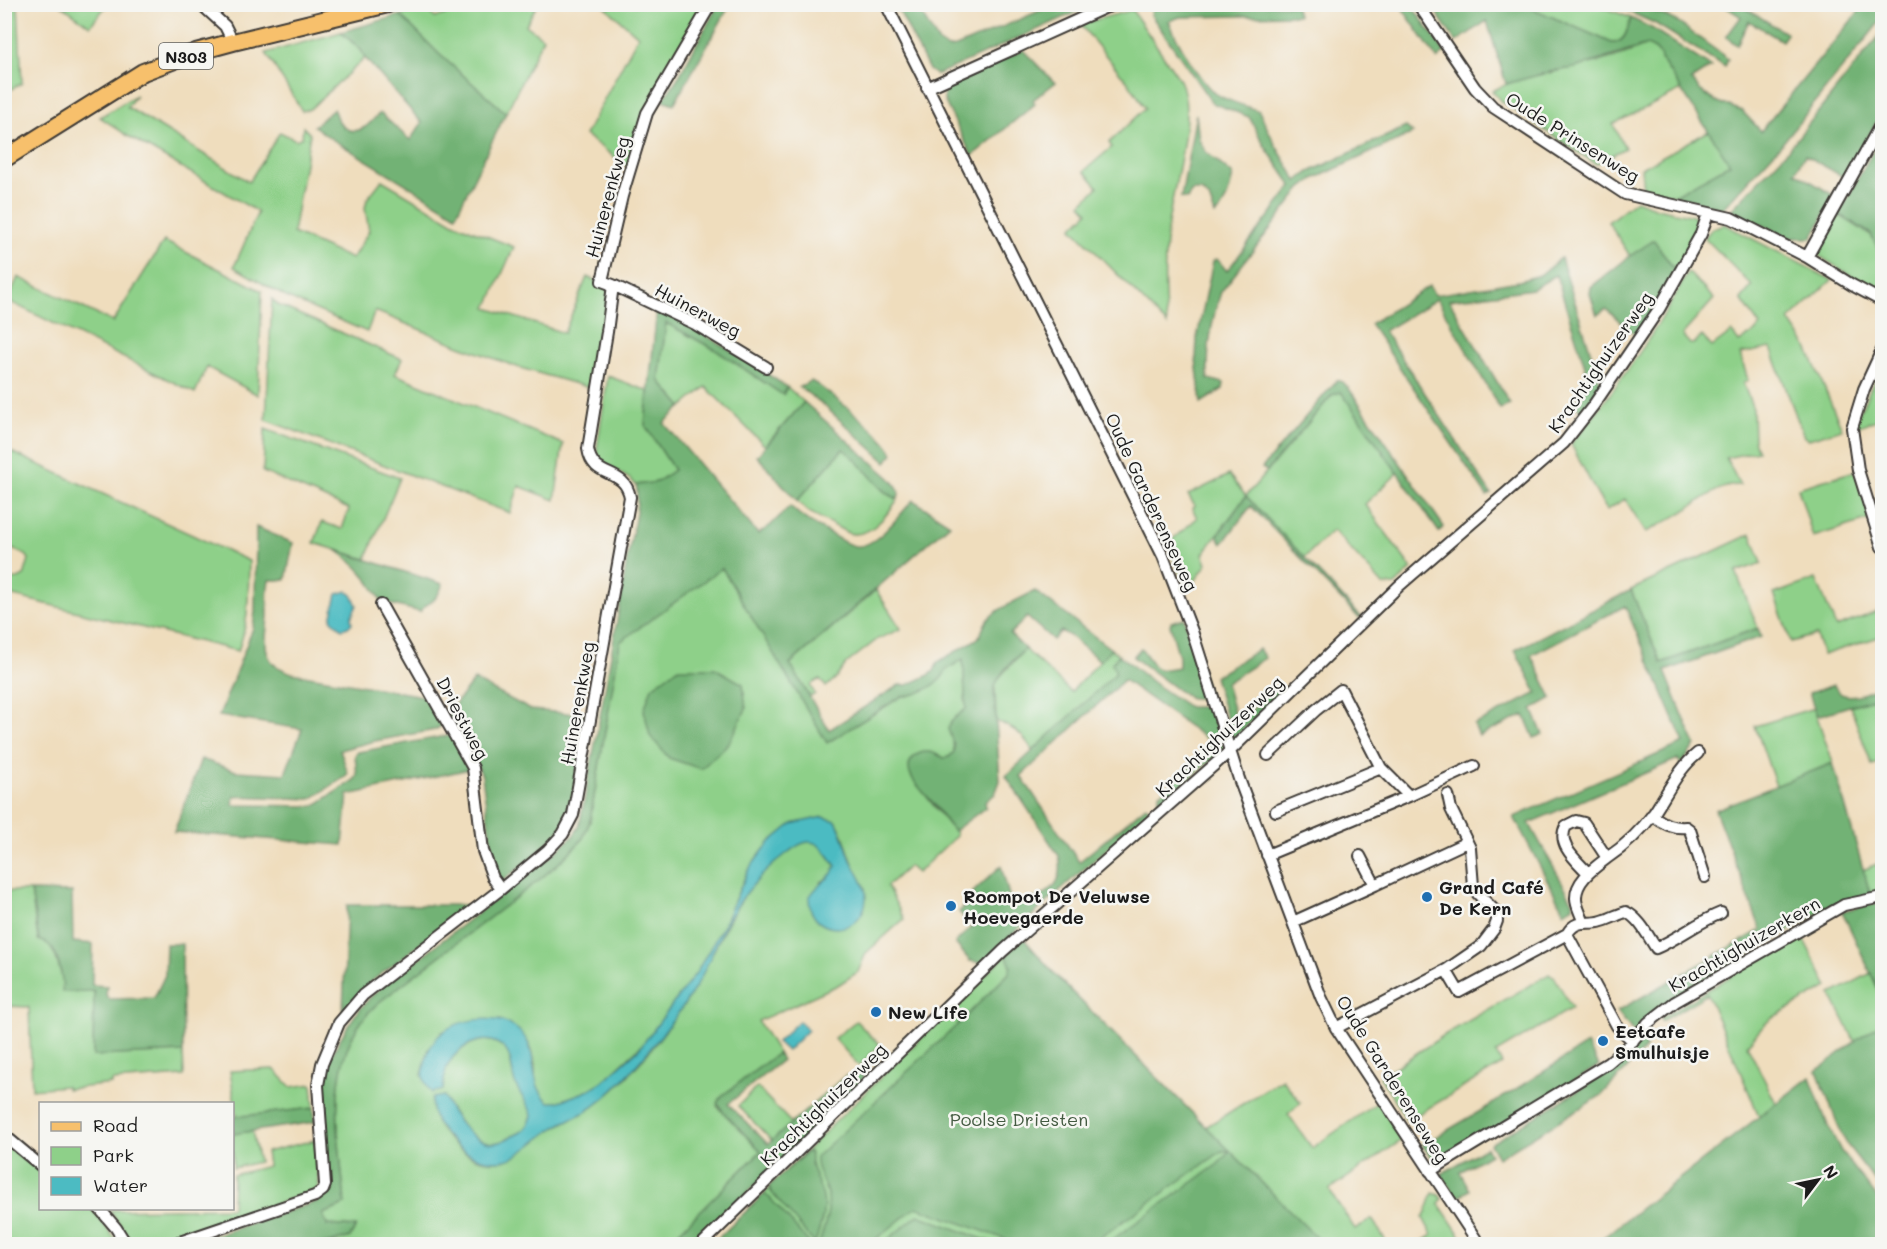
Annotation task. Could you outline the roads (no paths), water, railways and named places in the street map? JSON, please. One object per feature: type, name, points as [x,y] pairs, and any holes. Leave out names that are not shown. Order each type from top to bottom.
[{"type":"main road","name":"N303","points":[[4,159],[143,72],[196,52],[241,43],[388,4]]},
{"type":"street","points":[[201,4],[241,43]]},
{"type":"street","name":"Huinerenkweg","points":[[174,1245],[315,1196],[323,1190],[325,1185],[318,1085],[322,1064],[339,1023],[363,995],[548,850],[563,834],[573,815],[630,497],[628,486],[620,479],[594,466],[588,449],[613,285],[602,281],[622,196],[647,112],[711,4]]},
{"type":"street","name":"Oude Garderenseweg","points":[[886,4],[1162,556],[1192,631],[1229,752],[1321,997],[1336,1028],[1479,1245]]},
{"type":"street","points":[[927,88],[1117,4]]},
{"type":"street","name":"Oude Prinsenweg","points":[[1418,4],[1475,88],[1493,107],[1625,194],[1740,222],[1807,257],[1882,301]]},
{"type":"street","points":[[1807,257],[1882,122]]},
{"type":"street","name":"Krachtighuizerweg","points":[[702,1245],[1002,951],[1229,752],[1399,586],[1564,443],[1593,406],[1659,309],[1701,234],[1708,214]]},
{"type":"street","name":"Huinerweg","points":[[613,285],[695,324],[766,367]]},
{"type":"street","points":[[1882,350],[1864,388],[1852,428],[1858,470],[1882,547]]},
{"type":"street","name":"Driestweg","points":[[381,605],[473,768],[483,851],[493,878],[501,889]]},
{"type":"street","points":[[1268,755],[1341,690],[1381,768],[1409,795]]},
{"type":"street","points":[[1584,921],[1576,895],[1588,873],[1630,840],[1652,814],[1688,762],[1698,753]]},
{"type":"street","points":[[1267,855],[1474,766]]},
{"type":"street","points":[[1276,811],[1381,768]]},
{"type":"street","points":[[1336,1028],[1446,970],[1481,946],[1494,929],[1497,913],[1473,886],[1470,848],[1451,809],[1448,795]]},
{"type":"street","points":[[1652,814],[1665,824],[1686,827],[1690,831],[1705,877]]},
{"type":"street","points":[[1588,873],[1567,851],[1563,836],[1566,826],[1576,821],[1584,823],[1607,858]]},
{"type":"street","points":[[1293,922],[1467,842]]},
{"type":"street","points":[[1360,856],[1375,885]]},
{"type":"street","name":"Krachtighuizerkern","points":[[1430,1171],[1608,1063],[1633,1041],[1648,1023],[1675,1002],[1844,905],[1882,897]]},
{"type":"street","points":[[1446,970],[1460,992],[1567,934],[1569,930],[1584,921],[1596,923],[1623,912],[1630,913],[1656,948],[1701,921],[1721,913]]},
{"type":"street","points":[[1567,934],[1617,1026],[1633,1041]]},
{"type":"street","points":[[4,1135],[39,1164]]},
{"type":"street","points":[[100,1210],[116,1228],[126,1245]]},
{"type":"water","points":[[347,591],[357,605],[351,618],[352,623],[342,629],[331,619],[337,594]]},
{"type":"water","points":[[823,817],[836,821],[851,860],[864,885],[866,894],[864,908],[858,919],[838,928],[828,927],[818,921],[812,912],[809,898],[836,866],[818,845],[810,842],[800,844],[775,863],[746,894],[723,930],[701,977],[682,1007],[634,1068],[602,1100],[587,1111],[552,1129],[514,1157],[506,1160],[489,1161],[473,1156],[458,1147],[443,1132],[432,1110],[432,1098],[444,1096],[462,1126],[477,1138],[493,1143],[521,1132],[527,1127],[532,1115],[515,1083],[507,1052],[496,1043],[488,1041],[472,1043],[457,1053],[447,1067],[443,1090],[432,1093],[423,1077],[424,1069],[430,1048],[443,1032],[467,1021],[487,1019],[505,1022],[523,1034],[532,1053],[537,1083],[541,1093],[549,1102],[557,1102],[585,1092],[602,1082],[639,1049],[696,973],[724,924],[748,871],[770,842],[792,824]]},
{"type":"water","points":[[799,1021],[808,1030],[787,1051],[777,1042]]},
{"type":"place","name":"Grand Café De Kern","points":[[1427,897]]},
{"type":"place","name":"Roompot De Veluwse Hoevegaerde","points":[[951,906]]},
{"type":"place","name":"New Life","points":[[876,1012]]},
{"type":"place","name":"Eetcafe Smulhuisje","points":[[1603,1041]]},
{"type":"park label","name":"Poolse Driesten","points":[[1019,1119]]}]
